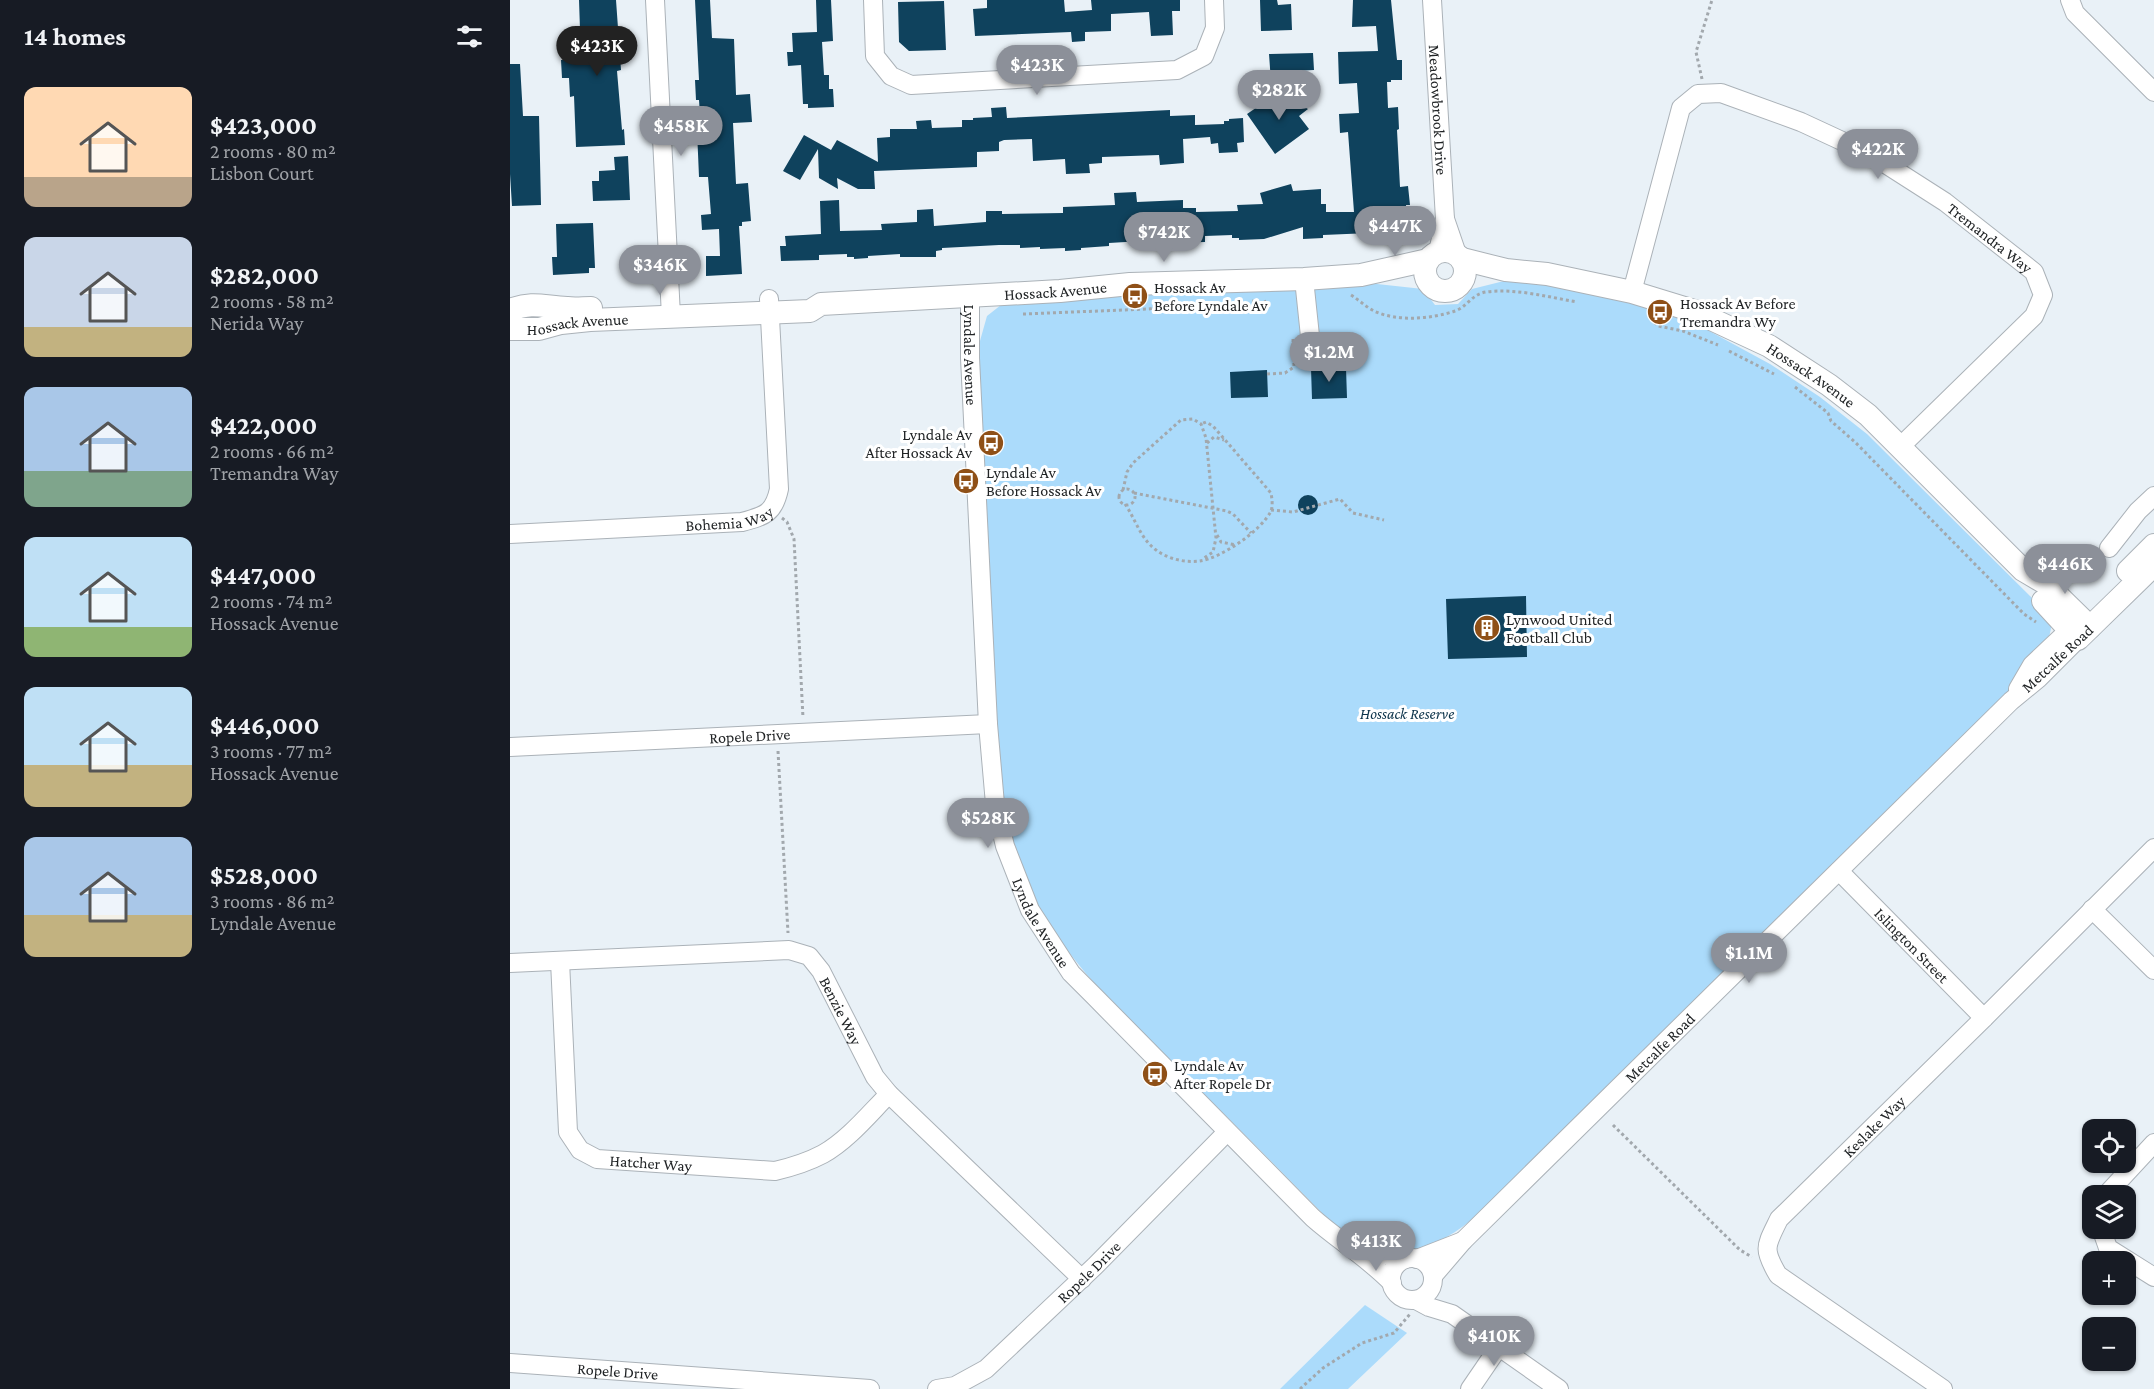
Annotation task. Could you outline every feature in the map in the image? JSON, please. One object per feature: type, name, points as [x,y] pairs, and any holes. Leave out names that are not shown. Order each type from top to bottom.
[{"type":"main road","name":"Hossack Avenue","points":[[510,310],[522,305],[537,304],[568,309],[671,310],[770,305],[810,310],[821,304],[1060,291],[1130,284],[1304,279],[1361,275],[1446,264],[1547,274],[1632,292],[1694,311],[1769,346],[1801,365],[1868,415],[1901,446],[2024,570],[2034,591],[2059,607],[2080,629]]},
{"type":"main road","name":"Hossack Avenue","points":[[510,329],[539,329],[561,323],[671,310]]},
{"type":"main road","name":"Metcalfe Road","points":[[2080,629],[2154,544]]},
{"type":"main road","name":"Metcalfe Road","points":[[2080,629],[2154,565]]},
{"type":"street","points":[[655,0],[671,310]]},
{"type":"street","points":[[873,0],[876,56],[891,76],[911,85],[1177,70],[1204,56],[1215,28],[1214,0]]},
{"type":"street","name":"Meadowbrook Drive","points":[[1432,0],[1446,264]]},
{"type":"street","points":[[2070,0],[2074,13],[2154,92]]},
{"type":"street","points":[[1632,292],[1681,108],[1698,94],[1704,93]]},
{"type":"street","name":"Tremandra Way","points":[[1704,93],[1721,93],[1750,103],[1801,122],[1870,154],[1945,202],[2034,272],[2043,295],[2034,316],[1901,446]]},
{"type":"street","points":[[1302,337],[1304,279]]},
{"type":"street","name":"Lyndale Avenue","points":[[970,295],[970,358],[988,724],[995,804],[1005,846],[1030,910],[1071,973],[1337,1240],[1354,1250],[1392,1283],[1403,1298],[1418,1308],[1429,1307],[1452,1314],[1558,1389]]},
{"type":"street","name":"Bohemia Way","points":[[510,534],[742,522],[758,518],[772,510],[776,504],[779,489],[770,305]]},
{"type":"street","points":[[2109,548],[2138,511],[2154,496]]},
{"type":"street","name":"Metcalfe Road","points":[[1433,1280],[1463,1241],[2011,701],[2039,678],[2080,629]]},
{"type":"street","name":"Ropele Drive","points":[[510,747],[988,724]]},
{"type":"street","name":"Keslake Way","points":[[1767,1257],[1768,1241],[1779,1219],[2154,848]]},
{"type":"street","name":"Islington Street","points":[[1839,871],[1984,1018]]},
{"type":"street","points":[[2092,909],[2154,970]]},
{"type":"street","name":"Benzie Way","points":[[510,963],[789,950],[809,956],[821,971],[875,1077],[889,1094],[1082,1279]]},
{"type":"street","name":"Hatcher Way","points":[[560,961],[568,1132],[580,1150],[597,1159],[775,1171],[801,1164],[825,1153],[889,1094]]},
{"type":"street","name":"Ropele Drive","points":[[937,1389],[956,1386],[986,1369],[1082,1279],[1227,1132]]},
{"type":"street","points":[[2115,1185],[2154,1143]]},
{"type":"street","points":[[2105,1239],[2108,1248],[2154,1277]]},
{"type":"street","name":"Metcalfe Road","points":[[1411,1259],[1463,1241]]},
{"type":"street","name":"Lyndale Avenue","points":[[1354,1250],[1428,1264],[1433,1280],[1452,1314]]},
{"type":"street","points":[[1767,1257],[1778,1275],[1943,1389]]},
{"type":"street","points":[[1392,1283],[1391,1277],[1396,1266],[1411,1259]]},
{"type":"street","points":[[1418,1308],[1433,1280]]},
{"type":"street","points":[[1470,1389],[1498,1348]]},
{"type":"street","name":"Ropele Drive","points":[[510,1364],[870,1389]]},
{"type":"path","points":[[1704,93],[1696,52],[1712,0]]},
{"type":"path","points":[[1343,292],[1350,294],[1372,310],[1400,318],[1419,318],[1456,311],[1471,298],[1487,292],[1512,292],[1581,302]]},
{"type":"path","points":[[1248,300],[1263,303],[1269,300]]},
{"type":"path","points":[[1023,314],[1149,309],[1181,303]]},
{"type":"path","points":[[1646,313],[1658,326],[1683,331],[1719,346]]},
{"type":"path","points":[[1267,374],[1285,373],[1294,367],[1302,337]]},
{"type":"path","points":[[1728,350],[1780,378]]},
{"type":"path","points":[[1789,383],[1828,413],[1837,427],[1871,458],[2034,622],[2038,622],[2059,607],[2071,591],[2071,577],[2088,559]]},
{"type":"path","points":[[1200,561],[1213,552],[1216,534],[1207,443],[1201,424],[1192,419],[1181,420],[1133,463],[1127,472],[1123,490],[1119,496],[1132,513],[1139,532],[1155,550],[1183,561],[1200,561],[1214,557],[1236,545],[1251,533],[1271,510],[1271,493],[1213,426],[1206,422],[1201,424]]},
{"type":"path","points":[[1207,443],[1214,437],[1225,441]]},
{"type":"path","points":[[1126,477],[1134,493],[1233,514],[1251,533]]},
{"type":"path","points":[[1123,490],[1131,489]]},
{"type":"path","points":[[1132,513],[1134,493]]},
{"type":"path","points":[[1125,504],[1145,496]]},
{"type":"path","points":[[1271,510],[1293,512],[1340,499],[1353,513],[1384,520]]},
{"type":"path","points":[[772,510],[787,522],[794,539],[804,733]]},
{"type":"path","points":[[1216,534],[1221,542],[1236,545]]},
{"type":"path","points":[[778,734],[789,950]]},
{"type":"path","points":[[1613,1125],[1740,1250],[1756,1259],[1767,1257]]},
{"type":"path","points":[[1300,1389],[1323,1368],[1362,1342],[1394,1333],[1418,1308]]},
{"type":"green space","name":"Hossack Reserve","points":[[1504,281],[1550,285],[1631,302],[1700,326],[1770,364],[1820,397],[1867,434],[2045,611],[2051,625],[2045,647],[2009,699],[1474,1218],[1439,1241],[1423,1248],[1408,1251],[1392,1250],[1357,1239],[1337,1228],[1123,1014],[1062,943],[1030,888],[1016,850],[1006,811],[1000,770],[996,728],[978,348],[987,316],[1001,305],[1253,287],[1377,284],[1423,289],[1435,305],[1458,304],[1472,289]]},
{"type":"green space","points":[[1365,1305],[1407,1333],[1348,1389],[1280,1389]]},
{"type":"building","points":[[579,0],[616,0],[621,70],[617,71],[625,145],[576,147],[574,96],[570,97],[569,78],[562,78],[561,60],[581,59]]},
{"type":"building","points":[[695,0],[710,0],[712,38],[734,39],[736,95],[750,94],[752,122],[733,123],[736,184],[748,183],[751,221],[742,222],[742,226],[739,226],[742,274],[706,276],[706,256],[720,256],[719,229],[702,230],[701,215],[711,214],[708,177],[699,177],[697,130],[701,130],[695,80],[699,80]]},
{"type":"building","points":[[816,0],[831,0],[833,41],[822,42],[824,75],[829,75],[829,89],[833,89],[834,107],[808,108],[808,104],[803,104],[801,65],[788,66],[787,52],[793,52],[792,33],[817,32]]},
{"type":"building","points":[[987,0],[1064,0],[1065,12],[1092,10],[1091,0],[1180,0],[1180,11],[1172,11],[1173,35],[1151,36],[1149,12],[1111,14],[1111,31],[1085,32],[1085,41],[1072,42],[1071,32],[975,36],[973,9],[987,8]]},
{"type":"building","points":[[1260,0],[1277,0],[1278,5],[1291,4],[1292,30],[1261,31]]},
{"type":"building","points":[[1353,0],[1391,0],[1397,60],[1402,60],[1402,80],[1387,82],[1388,108],[1398,107],[1400,187],[1408,186],[1410,205],[1406,205],[1408,227],[1376,228],[1376,231],[1370,231],[1370,233],[1323,235],[1323,238],[1303,239],[1303,227],[1264,239],[1239,240],[1239,238],[1232,238],[1232,235],[1205,236],[1205,242],[1157,243],[1157,245],[1142,246],[1142,241],[1109,243],[1109,246],[1065,251],[1065,248],[1040,249],[1040,247],[1020,248],[1020,245],[999,245],[942,248],[936,251],[936,257],[900,257],[900,254],[854,259],[854,257],[847,257],[847,254],[819,255],[819,260],[781,261],[780,246],[786,246],[785,236],[821,234],[820,201],[839,200],[840,231],[882,230],[881,224],[917,222],[917,210],[933,209],[934,226],[986,222],[986,211],[1002,211],[1002,214],[1063,213],[1063,207],[1115,205],[1114,193],[1136,192],[1137,202],[1183,200],[1183,208],[1196,208],[1196,212],[1238,211],[1237,205],[1263,204],[1260,193],[1291,184],[1293,191],[1321,189],[1321,204],[1326,204],[1326,212],[1354,212],[1348,132],[1340,133],[1339,114],[1359,113],[1357,83],[1339,84],[1338,52],[1378,51],[1376,26],[1352,27]]},
{"type":"building","points":[[944,1],[946,50],[909,51],[899,42],[898,2]]},
{"type":"building","points":[[1313,53],[1314,70],[1292,71],[1293,81],[1271,82],[1269,54]]},
{"type":"building","points":[[510,64],[520,64],[523,116],[539,116],[541,205],[512,206]]},
{"type":"building","points":[[1271,89],[1308,109],[1299,116],[1309,129],[1275,154],[1247,114],[1272,97]]},
{"type":"building","points":[[1006,107],[1007,118],[1170,110],[1170,116],[1195,115],[1195,125],[1224,124],[1224,121],[1229,121],[1229,119],[1243,118],[1244,142],[1237,143],[1238,152],[1219,153],[1218,143],[1211,144],[1210,137],[1183,139],[1184,163],[1160,165],[1159,155],[1102,157],[1102,163],[1089,164],[1090,173],[1066,174],[1065,159],[1033,161],[1032,139],[1004,140],[999,142],[999,151],[977,152],[977,167],[874,171],[875,189],[858,189],[837,178],[838,189],[819,178],[818,149],[800,180],[783,171],[804,135],[831,150],[837,140],[878,162],[877,138],[890,137],[890,129],[917,129],[916,121],[931,120],[932,128],[962,127],[962,120],[992,117],[991,108]]},
{"type":"building","points":[[628,156],[630,200],[593,201],[592,181],[599,181],[599,171],[615,170],[614,157]]},
{"type":"building","points":[[593,223],[595,268],[589,268],[589,273],[553,275],[552,257],[557,257],[556,224]]},
{"type":"building","points":[[1311,368],[1346,368],[1347,398],[1312,399]]},
{"type":"building","points":[[1267,370],[1268,397],[1231,398],[1230,372]]},
{"type":"building","points":[[1308,495],[1315,498],[1318,505],[1315,512],[1308,515],[1301,512],[1298,505],[1301,498]]},
{"type":"building","name":"Lynwood United Football Club","points":[[1526,596],[1527,657],[1448,659],[1446,599]]},
{"type":"place","name":"Hossack Av Before Lyndale Av","points":[[1135,296]]},
{"type":"place","name":"Hossack Av Before Tremandra Wy","points":[[1660,312]]},
{"type":"place","name":"Lyndale Av After Hossack Av","points":[[991,443]]},
{"type":"place","name":"Lyndale Av Before Hossack Av","points":[[966,481]]},
{"type":"place","name":"Lynwood United Football Club","points":[[1487,628]]},
{"type":"place","name":"Lyndale Av After Ropele Dr","points":[[1155,1074]]}]
